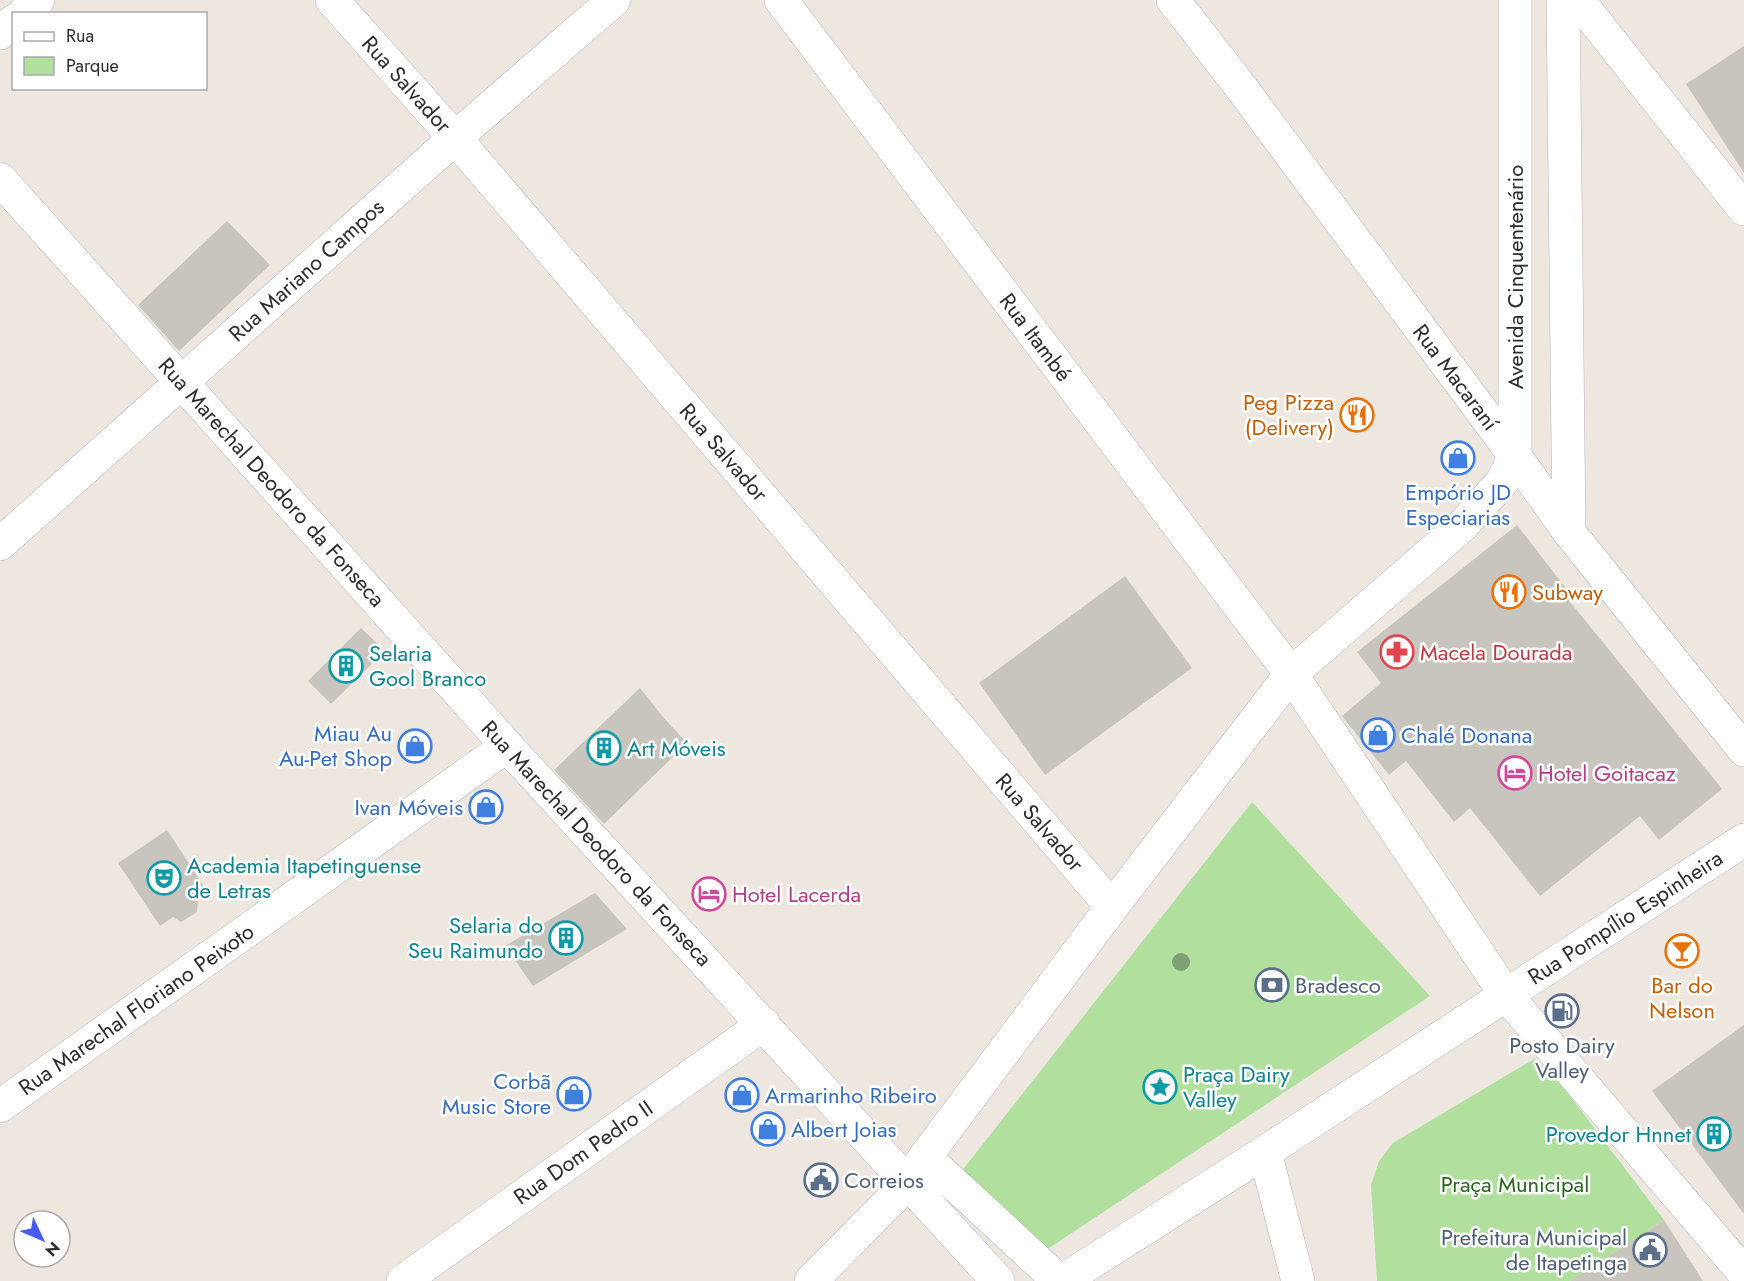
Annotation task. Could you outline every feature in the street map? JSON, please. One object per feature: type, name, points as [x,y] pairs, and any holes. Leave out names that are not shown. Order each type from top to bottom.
[{"type":"street","points":[[24,12],[38,0]]},
{"type":"street","name":"Rua Salvador","points":[[332,0],[455,138],[1112,907]]},
{"type":"street","name":"Rua Mariano Campos","points":[[0,544],[455,138],[614,0]]},
{"type":"street","name":"Rua Itambé","points":[[781,0],[1291,674]]},
{"type":"street","name":"Rua Macaraní","points":[[1173,0],[1237,82],[1569,532],[1744,750]]},
{"type":"street","name":"Avenida Cinquentenário","points":[[1291,674],[1462,526],[1502,482],[1515,456],[1515,0]]},
{"type":"street","points":[[1563,0],[1569,532]]},
{"type":"street","points":[[1578,0],[1744,207]]},
{"type":"street","points":[[0,33],[12,23]]},
{"type":"street","name":"Rua Marechal Deodoro da Fonseca","points":[[0,179],[507,746],[764,1024],[916,1170]]},
{"type":"street","points":[[811,1281],[916,1170],[1112,907],[1291,674],[1506,995],[1744,1273]]},
{"type":"street","name":"Rua Marechal Floriano Peixoto","points":[[0,1106],[507,746]]},
{"type":"street","name":"Rua Pompílio Espinheira","points":[[1506,995],[1744,840]]},
{"type":"street","points":[[916,1170],[1061,1281],[1506,995]]},
{"type":"street","name":"Rua Dom Pedro II","points":[[403,1281],[764,1024]]},
{"type":"street","points":[[1265,1152],[1298,1281]]},
{"type":"street","points":[[916,1170],[998,1281]]},
{"type":"green space","name":"Praça Dairy Valley","points":[[1252,802],[1430,996],[1037,1256],[957,1177]]},
{"type":"green space","name":"Praça Municipal","points":[[1534,1059],[1554,1075],[1664,1220],[1570,1281],[1377,1281],[1371,1185],[1379,1161],[1393,1143]]},
{"type":"building","points":[[1744,46],[1744,173],[1686,84]]},
{"type":"building","points":[[227,221],[270,265],[179,351],[138,305]]},
{"type":"building","points":[[1517,525],[1575,600],[1571,603],[1722,789],[1659,840],[1640,816],[1540,896],[1470,808],[1454,822],[1406,761],[1389,775],[1342,716],[1381,683],[1357,652]]},
{"type":"building","points":[[1125,576],[1192,668],[1045,775],[979,683]]},
{"type":"building","name":"Selaria Gool Branco","points":[[361,628],[385,651],[331,704],[308,681]]},
{"type":"building","points":[[640,688],[687,743],[604,824],[554,770]]},
{"type":"building","name":"Academia Itapetinguense de Letras","points":[[167,830],[209,894],[198,900],[197,912],[181,922],[173,917],[160,926],[118,863]]},
{"type":"building","name":"Selaria do Seu Raimundo","points":[[595,893],[627,929],[533,986],[505,946]]},
{"type":"building","name":"Provedor Hnnet","points":[[1744,1025],[1744,1214],[1652,1091]]},
{"type":"building","name":"Prefeitura Municipal de Itapetinga","points":[[1664,1220],[1703,1281],[1570,1281]]},
{"type":"place","name":"Peg Pizza (Delivery)","points":[[1357,415]]},
{"type":"place","name":"Empório JD Especiarias","points":[[1458,458]]},
{"type":"place","name":"Subway","points":[[1509,592]]},
{"type":"place","name":"Macela Dourada","points":[[1397,652]]},
{"type":"place","name":"Selaria Gool Branco","points":[[346,666]]},
{"type":"place","name":"Chalé Donana","points":[[1378,735]]},
{"type":"place","name":"Miau Au Au-Pet Shop","points":[[415,746]]},
{"type":"place","name":"Art Móveis","points":[[604,748]]},
{"type":"place","name":"Hotel Goitacaz","points":[[1515,773]]},
{"type":"place","name":"Ivan Móveis","points":[[486,807]]},
{"type":"place","name":"Academia Itapetinguense de Letras","points":[[164,878]]},
{"type":"place","name":"Hotel Lacerda","points":[[709,894]]},
{"type":"place","name":"Selaria do Seu Raimundo","points":[[566,938]]},
{"type":"place","name":"Bar do Nelson","points":[[1682,951]]},
{"type":"place","name":"Bradesco","points":[[1272,985]]},
{"type":"place","name":"Posto Dairy Valley","points":[[1562,1011]]},
{"type":"place","name":"Praça Dairy Valley","points":[[1160,1087]]},
{"type":"place","name":"Corbã Music Store","points":[[574,1094]]},
{"type":"place","name":"Armarinho Ribeiro","points":[[742,1095]]},
{"type":"place","name":"Albert Joias","points":[[768,1129]]},
{"type":"place","name":"Provedor Hnnet","points":[[1714,1134]]},
{"type":"place","name":"Correios","points":[[821,1180]]},
{"type":"place","name":"Prefeitura Municipal de Itapetinga","points":[[1650,1250]]}]
